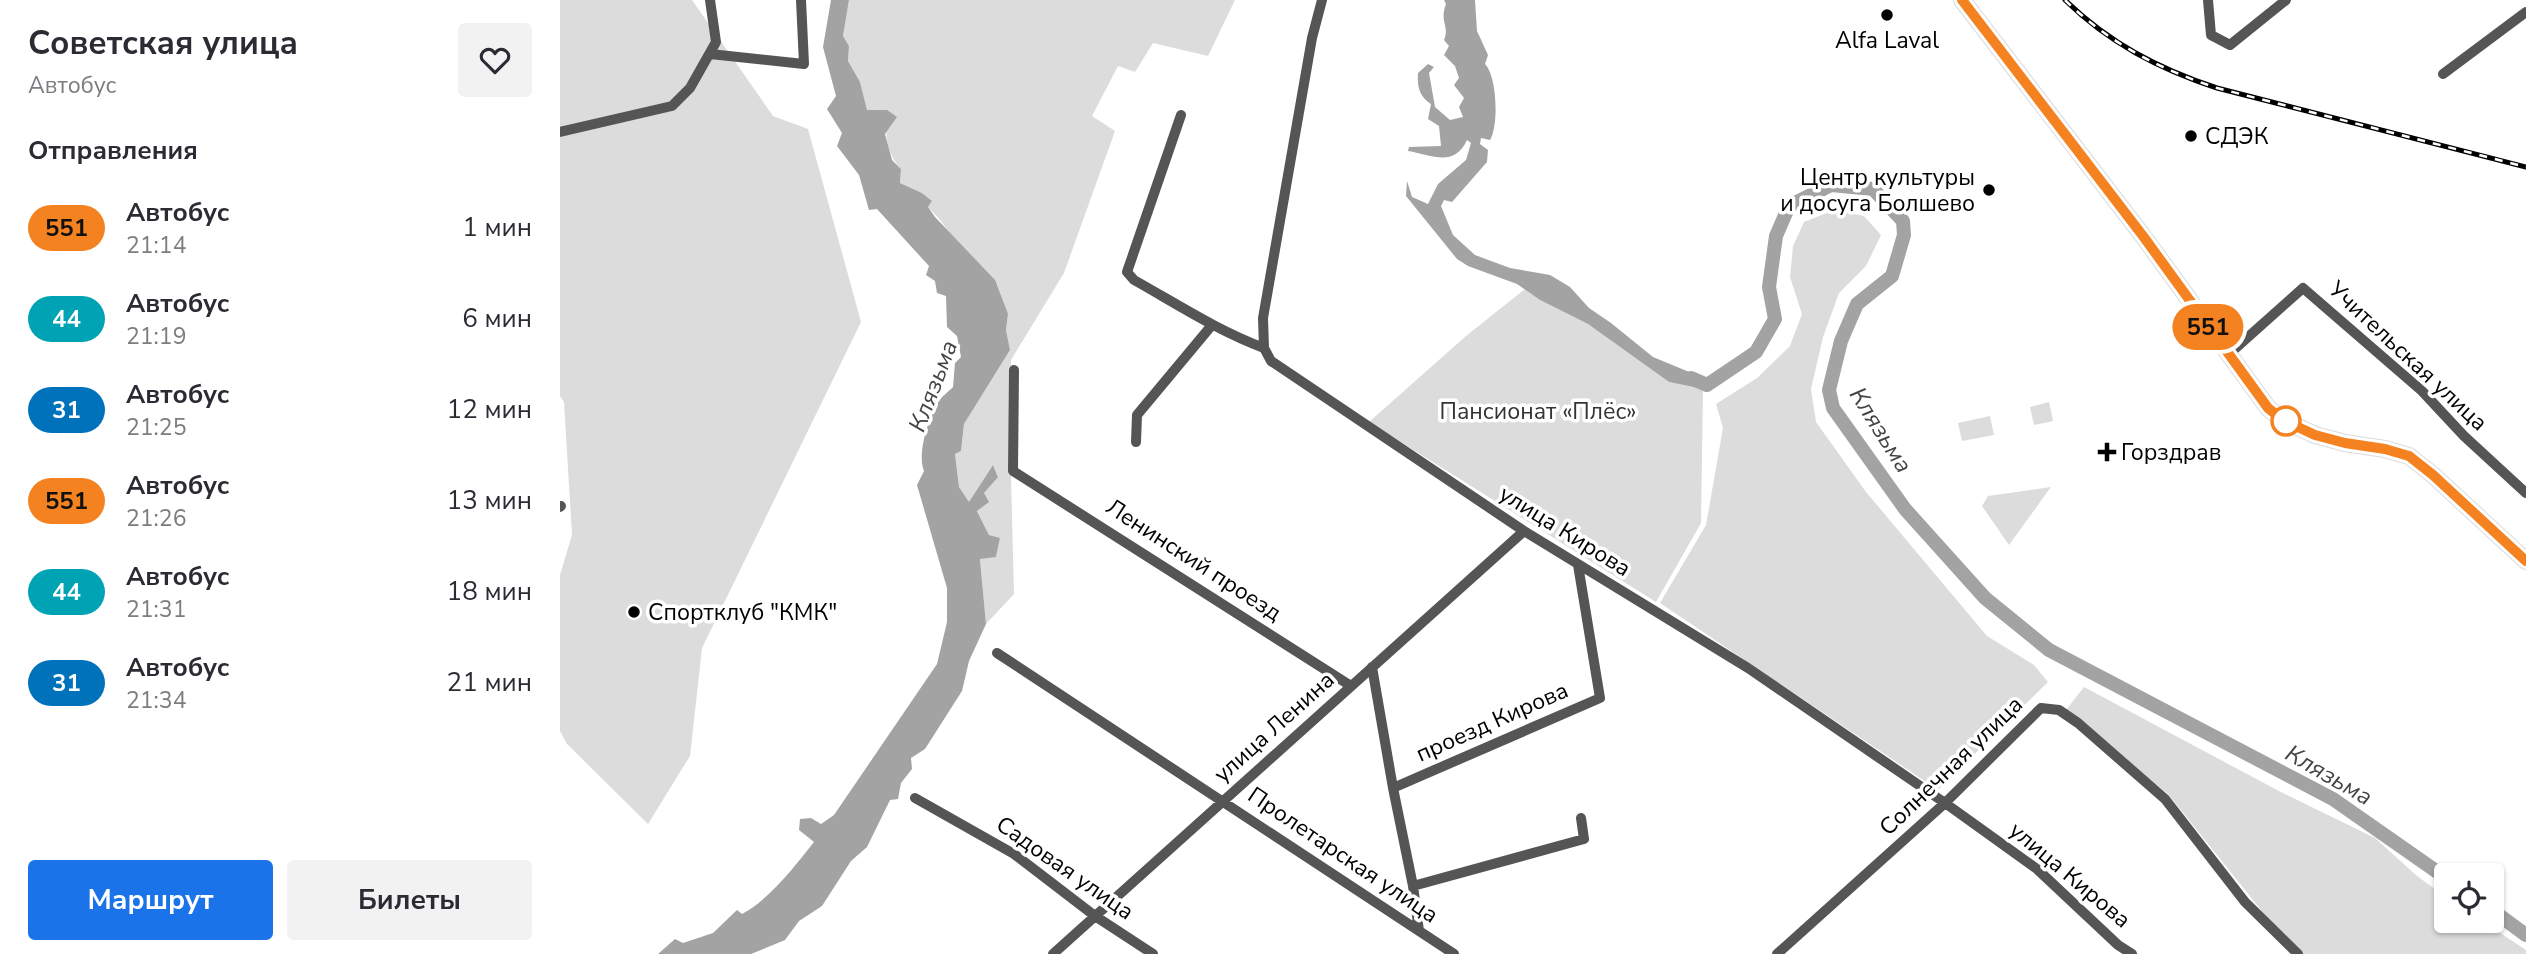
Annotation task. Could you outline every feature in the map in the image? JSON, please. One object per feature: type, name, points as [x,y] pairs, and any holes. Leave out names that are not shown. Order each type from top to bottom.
[{"type":"main road","points":[[1962,0],[2143,236],[2268,408],[2283,420],[2315,435],[2409,456],[2526,561]]},
{"type":"street","points":[[560,132],[672,106],[690,88],[716,42],[710,0]]},
{"type":"street","points":[[710,54],[804,64],[801,0]]},
{"type":"street","points":[[1181,116],[1127,272],[1134,280],[1212,325],[1236,338],[1264,348],[1262,318],[1312,38],[1322,0]]},
{"type":"street","points":[[2208,0],[2211,35],[2231,45],[2286,0]]},
{"type":"street","points":[[2443,74],[2526,12]]},
{"type":"street","name":"Учительская улица","points":[[2228,354],[2303,288],[2422,391],[2464,436],[2526,493]]},
{"type":"street","points":[[1136,442],[1137,415],[1212,325]]},
{"type":"street","name":"улица Кирова","points":[[1264,348],[1271,361],[1283,371],[1524,531],[1748,668],[1945,803],[2037,869],[2115,950],[2132,954]]},
{"type":"street","name":"Ленинский проезд","points":[[1014,370],[1013,471],[1351,686]]},
{"type":"street","name":"улица Ленина","points":[[1052,954],[1524,531]]},
{"type":"street","name":"проезд Кирова","points":[[1393,788],[1600,698],[1578,565]]},
{"type":"street","name":"Пролетарская улица","points":[[997,653],[1454,954]]},
{"type":"street","points":[[1372,667],[1419,931]]},
{"type":"street","name":"Солнечная улица","points":[[1777,954],[1945,803],[2041,708],[2059,710],[2078,723],[2165,799],[2245,902],[2298,954]]},
{"type":"street","name":"Садовая улица","points":[[915,798],[1014,854],[1096,916],[1153,954]]},
{"type":"street","points":[[1413,886],[1584,839],[1581,818]]},
{"type":"green space","points":[[560,0],[692,0],[773,116],[808,129],[861,322],[702,648],[690,756],[648,824],[567,744],[560,731],[560,575],[572,535],[564,402],[560,396]]},
{"type":"green space","points":[[849,0],[1235,0],[1208,56],[1153,43],[1135,72],[1118,66],[1092,116],[1115,131],[1064,273],[1011,360],[1014,594],[986,624],[980,558],[996,557],[1000,538],[989,535],[977,510],[984,493],[998,476],[993,465],[969,503],[959,487],[955,454],[961,451],[964,424],[1010,350],[1006,330],[1008,314],[928,207],[932,201],[900,183],[901,169],[892,156],[887,141],[887,110],[867,111],[860,82],[848,61],[849,46],[843,36]]},
{"type":"green space","points":[[1834,210],[1864,216],[1881,235],[1866,266],[1839,293],[1823,337],[1811,389],[1816,422],[1866,492],[1987,636],[2034,665],[2048,682],[1938,790],[1660,603],[1706,525],[1723,428],[1716,404],[1757,378],[1790,346],[1802,314],[1790,277],[1793,246],[1804,222]]},
{"type":"green space","name":"Пансионат «Плёс»","points":[[1525,289],[1540,300],[1588,324],[1669,382],[1703,389],[1701,523],[1656,602],[1369,422],[1466,336]]},
{"type":"green space","points":[[2049,402],[2053,421],[2034,425],[2030,407]]},
{"type":"green space","points":[[1990,416],[1994,435],[1962,441],[1958,423]]},
{"type":"green space","points":[[2051,487],[2009,545],[1982,506],[1988,496]]},
{"type":"green space","points":[[2084,687],[2277,790],[2375,838],[2434,888],[2434,933],[2500,933],[2526,950],[2526,954],[2303,954],[2273,925],[2168,794],[2066,710]]},
{"type":"shaded area","points":[[831,0],[849,0],[843,36],[849,46],[848,61],[860,82],[867,110],[887,110],[897,117],[885,134],[892,160],[901,169],[900,183],[932,201],[928,207],[935,217],[995,280],[1008,314],[1006,330],[1010,350],[964,424],[961,451],[955,454],[959,487],[969,502],[993,465],[998,477],[984,493],[989,502],[977,511],[989,535],[1000,538],[996,557],[980,559],[986,624],[969,661],[962,691],[925,749],[911,758],[912,769],[901,783],[898,799],[890,800],[867,847],[851,861],[822,906],[799,921],[785,940],[751,954],[658,954],[675,939],[683,943],[713,933],[737,910],[742,914],[763,900],[790,872],[814,842],[799,830],[800,819],[811,818],[821,824],[834,815],[937,664],[947,622],[947,588],[917,485],[924,471],[923,447],[930,419],[937,404],[953,387],[955,363],[961,357],[957,336],[947,327],[946,296],[937,293],[935,281],[926,275],[929,266],[877,209],[869,210],[859,175],[837,146],[842,133],[827,109],[836,96],[823,47]]},
{"type":"shaded area","points":[[1444,0],[1475,0],[1477,31],[1488,55],[1485,64],[1492,79],[1495,101],[1493,133],[1490,140],[1481,138],[1480,144],[1488,150],[1487,162],[1452,202],[1444,200],[1441,206],[1453,235],[1475,255],[1510,268],[1550,275],[1570,287],[1589,308],[1653,357],[1711,381],[1703,389],[1669,382],[1588,324],[1540,300],[1517,284],[1468,266],[1457,259],[1406,196],[1407,181],[1412,197],[1428,204],[1438,184],[1466,160],[1471,143],[1467,140],[1456,154],[1442,158],[1408,151],[1409,147],[1441,146],[1439,126],[1428,119],[1431,104],[1421,94],[1419,86],[1418,73],[1428,64],[1434,67],[1429,73],[1435,107],[1450,120],[1463,117],[1459,107],[1464,98],[1454,85],[1459,78],[1455,66],[1444,55],[1449,46],[1444,40]]},
{"type":"waterway","name":"Клязьма","points":[[1691,378],[1707,385],[1756,352],[1775,319],[1769,287],[1776,236],[1789,206],[1831,185],[1873,189],[1903,221],[1904,235],[1892,276],[1857,304],[1841,341],[1829,390],[1833,408],[1905,509],[1985,598],[2049,650],[2333,799],[2434,870]]},
{"type":"waterway","name":"Клязьма","points":[[2504,919],[2526,935]]},
{"type":"railway","points":[[2065,0],[2117,42],[2196,81],[2526,167]]},
{"type":"bus line","name":"551","points":[[1962,0],[2059,124],[2268,408],[2283,420],[2315,435],[2409,456],[2526,561]]},
{"type":"place","name":"Alfa Laval","points":[[1887,15]]},
{"type":"place","name":"СДЭК","points":[[2191,136]]},
{"type":"place","name":"Центр культуры и досуга Болшево","points":[[1989,190]]},
{"type":"place","name":"Горздрав","points":[[2107,452]]},
{"type":"place","name":"Спортклуб \"КМК\"","points":[[634,612]]}]
